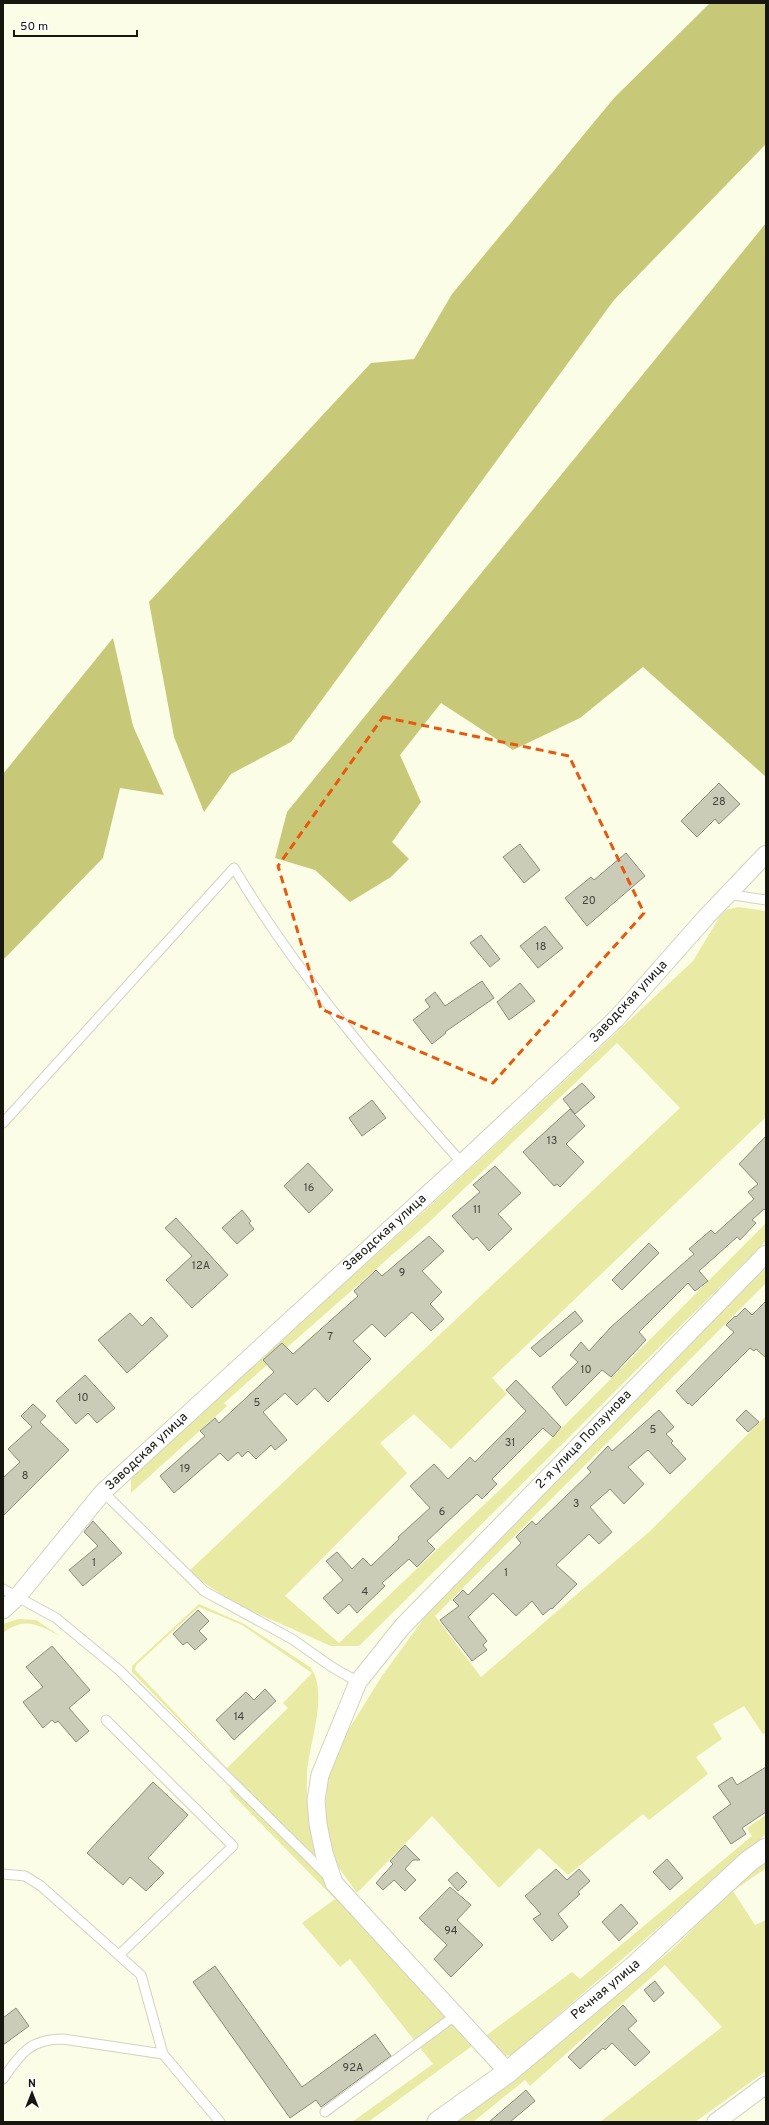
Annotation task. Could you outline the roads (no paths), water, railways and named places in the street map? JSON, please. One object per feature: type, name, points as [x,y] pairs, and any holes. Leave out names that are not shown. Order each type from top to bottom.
[{"type":"street","name":"Заводская улица","points":[[3,1610],[11,1593],[103,1492],[462,1163],[616,1019],[727,894],[766,854]]},
{"type":"street","name":"2-я улица Ползунова","points":[[334,1883],[324,1853],[316,1800],[320,1775],[358,1682],[402,1627],[766,1254]]},
{"type":"street","name":"Речная улица","points":[[438,2122],[508,2072],[635,1966],[749,1861],[766,1849]]},
{"type":"street","points":[[334,1883],[508,2072]]},
{"type":"street","points":[[716,2122],[766,2086]]},
{"type":"lane","points":[[3,1123],[234,868],[259,911],[318,990],[416,1111],[462,1163]]},
{"type":"lane","points":[[727,894],[766,900]]},
{"type":"lane","points":[[103,1492],[204,1590],[292,1639],[332,1667],[358,1682]]},
{"type":"lane","points":[[11,1593],[56,1618],[118,1670],[334,1883]]},
{"type":"lane","points":[[106,1720],[233,1846],[120,1954]]},
{"type":"lane","points":[[3,1874],[25,1876],[41,1886],[120,1954],[141,1975],[164,2054],[220,2122]]},
{"type":"lane","points":[[325,2112],[456,2015]]},
{"type":"lane","points":[[3,2079],[27,2048],[37,2042],[50,2039],[63,2039],[164,2054]]}]
